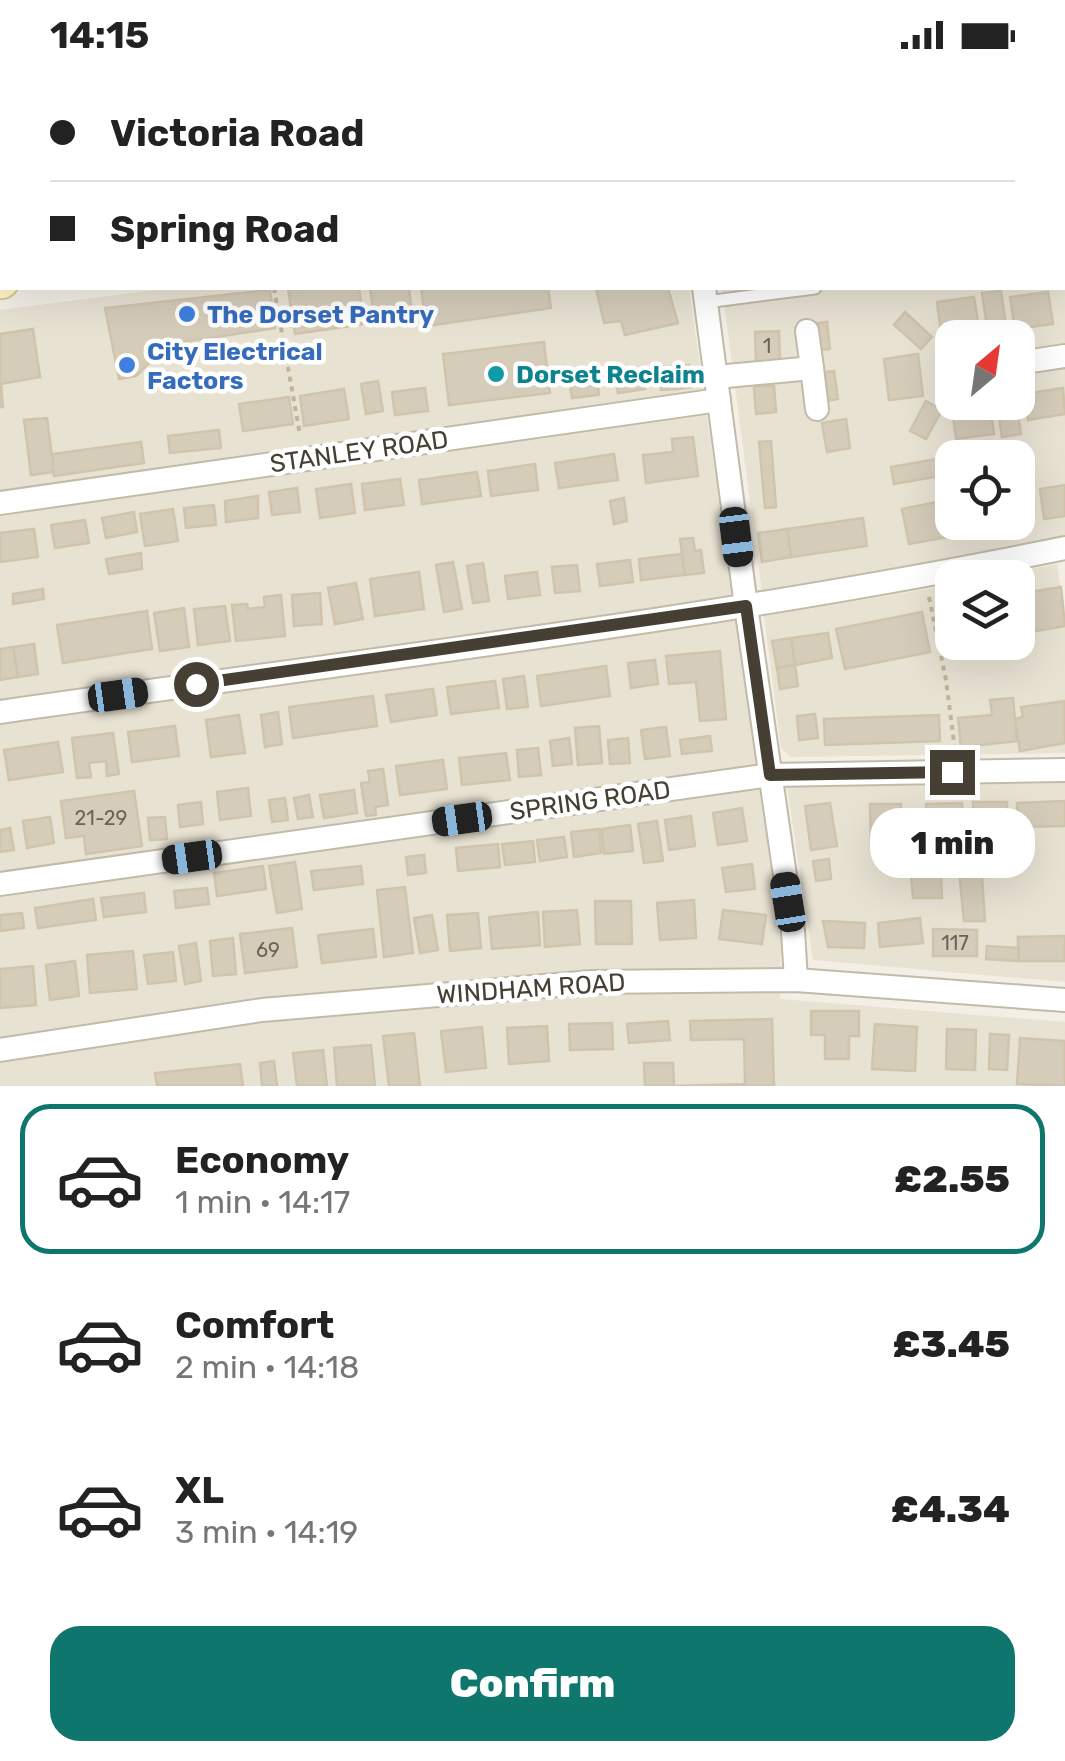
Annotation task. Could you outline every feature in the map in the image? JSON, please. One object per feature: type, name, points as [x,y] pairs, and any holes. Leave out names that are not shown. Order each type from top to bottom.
[{"type":"street","points":[[706,295],[793,931],[796,980]]},
{"type":"street","points":[[807,331],[817,408]]},
{"type":"street","points":[[1035,360],[1065,356]]},
{"type":"street","name":"STANLEY ROAD","points":[[0,503],[304,459],[718,388],[812,368]]},
{"type":"street","points":[[0,712],[746,606],[1065,548]]},
{"type":"street","name":"SPRING ROAD","points":[[0,884],[770,775],[1065,770]]},
{"type":"street","name":"WINDHAM ROAD","points":[[0,1050],[262,1010],[592,982],[796,980],[1065,1000]]},
{"type":"lane","points":[[706,295],[784,290]]},
{"type":"path","points":[[274,290],[304,459]]},
{"type":"path","points":[[925,576],[956,755]]},
{"type":"shaded area","points":[[155,290],[689,290],[781,940],[780,999],[1065,1022],[1065,1086],[0,1086],[0,310]]},
{"type":"shaded area","points":[[722,290],[1065,290],[1065,535],[935,563],[762,592]]},
{"type":"shaded area","points":[[1057,564],[1065,619],[1065,753],[791,757],[781,748],[764,616],[935,588],[935,660],[1035,660],[1035,568]]},
{"type":"shaded area","points":[[1065,783],[1065,982],[813,960],[787,786]]},
{"type":"building","points":[[270,290],[275,328],[169,344],[171,361],[152,360],[136,376],[119,379],[105,308]]},
{"type":"building","points":[[288,290],[359,290],[364,324],[295,334]]},
{"type":"building","points":[[370,290],[409,290],[413,321],[375,326]]},
{"type":"building","points":[[421,290],[548,290],[551,308],[426,326]]},
{"type":"building","points":[[596,290],[669,290],[678,323],[625,335],[621,321],[604,323]]},
{"type":"building","points":[[1001,291],[1005,320],[986,320],[982,293]]},
{"type":"building","points":[[1048,292],[1053,324],[1035,326],[1035,320],[1014,320],[1010,297]]},
{"type":"building","points":[[974,297],[978,320],[939,320],[937,302]]},
{"type":"building","points":[[905,312],[932,337],[921,349],[894,325]]},
{"type":"building","points":[[827,322],[830,349],[812,351],[810,324]]},
{"type":"building","points":[[33,329],[40,377],[1,384],[0,407],[0,334]]},
{"type":"building","points":[[779,331],[780,361],[756,362],[755,332]]},
{"type":"building","name":"Dorset Reclaim","points":[[544,342],[550,393],[449,405],[443,354]]},
{"type":"building","points":[[918,354],[923,396],[889,400],[884,359]]},
{"type":"building","points":[[689,365],[692,387],[677,389],[675,366]]},
{"type":"building","points":[[675,366],[677,389],[661,390],[658,367]]},
{"type":"building","points":[[642,369],[645,389],[618,393],[615,373]]},
{"type":"building","points":[[834,371],[838,399],[820,402],[816,374]]},
{"type":"building","points":[[596,374],[599,395],[572,398],[569,378]]},
{"type":"building","points":[[378,381],[383,411],[366,414],[361,384]]},
{"type":"building","points":[[774,386],[776,412],[756,414],[754,387]]},
{"type":"building","points":[[425,388],[428,411],[395,415],[392,392]]},
{"type":"building","points":[[1063,388],[1065,414],[1035,419],[1035,392]]},
{"type":"building","points":[[344,389],[349,419],[304,426],[300,396]]},
{"type":"building","points":[[289,397],[293,424],[243,431],[239,404]]},
{"type":"building","points":[[926,401],[935,406],[936,420],[926,439],[910,431]]},
{"type":"building","points":[[47,418],[54,472],[31,475],[24,420]]},
{"type":"building","points":[[846,419],[850,448],[827,452],[822,423]]},
{"type":"building","points":[[954,420],[992,420],[994,434],[956,439]]},
{"type":"building","points":[[1000,420],[1019,420],[1021,434],[1002,437]]},
{"type":"building","points":[[219,430],[221,448],[170,453],[168,436]]},
{"type":"building","points":[[693,437],[698,476],[646,483],[643,455],[673,452],[672,439]]},
{"type":"building","points":[[771,441],[776,507],[765,508],[759,442]]},
{"type":"building","points":[[141,442],[144,463],[54,476],[52,454]]},
{"type":"building","points":[[614,454],[618,480],[559,488],[555,463]]},
{"type":"building","points":[[935,459],[935,477],[894,484],[891,467]]},
{"type":"building","points":[[535,464],[538,490],[491,496],[488,471]]},
{"type":"building","points":[[477,472],[481,496],[422,504],[419,480]]},
{"type":"building","points":[[400,479],[404,505],[365,510],[362,484]]},
{"type":"building","points":[[351,484],[355,513],[320,518],[316,489]]},
{"type":"building","points":[[1065,485],[1065,516],[1044,519],[1040,489]]},
{"type":"building","points":[[297,488],[300,512],[272,515],[269,492]]},
{"type":"building","points":[[258,496],[258,518],[226,522],[225,501]]},
{"type":"building","points":[[624,498],[627,521],[614,524],[610,501]]},
{"type":"building","points":[[935,502],[935,539],[909,544],[902,509]]},
{"type":"building","points":[[214,505],[216,525],[186,528],[184,508]]},
{"type":"building","points":[[173,509],[178,541],[145,546],[140,514]]},
{"type":"building","points":[[134,512],[137,532],[106,538],[102,518]]},
{"type":"building","points":[[863,518],[867,546],[791,557],[787,529]]},
{"type":"building","points":[[85,520],[89,543],[55,548],[51,525]]},
{"type":"building","points":[[34,529],[38,557],[0,562],[0,533]]},
{"type":"building","points":[[787,529],[791,557],[762,562],[758,533]]},
{"type":"building","points":[[693,538],[695,551],[701,550],[704,573],[685,575],[680,539]]},
{"type":"building","points":[[141,553],[142,569],[109,574],[106,559]]},
{"type":"building","points":[[682,554],[685,575],[641,580],[639,559]]},
{"type":"building","points":[[630,560],[633,582],[600,586],[597,564]]},
{"type":"building","points":[[453,562],[462,609],[444,612],[436,565]]},
{"type":"building","points":[[483,563],[489,601],[473,603],[467,566]]},
{"type":"building","points":[[577,565],[580,591],[555,593],[552,567]]},
{"type":"building","points":[[419,572],[424,609],[375,616],[370,579]]},
{"type":"building","points":[[537,572],[540,595],[508,599],[505,576]]},
{"type":"building","points":[[356,583],[363,619],[335,624],[328,588]]},
{"type":"building","points":[[1061,587],[1065,626],[1035,631],[1035,591]]},
{"type":"building","points":[[43,589],[44,599],[13,604],[13,594]]},
{"type":"building","points":[[320,593],[322,624],[294,626],[292,595]]},
{"type":"building","points":[[281,595],[285,636],[236,641],[232,605],[247,604],[248,609],[265,607],[264,597]]},
{"type":"building","points":[[225,606],[230,641],[198,645],[194,609]]},
{"type":"building","points":[[184,608],[189,647],[160,651],[154,613]]},
{"type":"building","points":[[147,611],[152,649],[63,663],[57,625]]},
{"type":"building","points":[[922,612],[930,652],[845,669],[836,629]]},
{"type":"building","points":[[828,633],[832,658],[795,665],[791,638]]},
{"type":"building","points":[[791,638],[795,665],[777,668],[772,641]]},
{"type":"building","points":[[34,644],[38,674],[18,677],[13,647]]},
{"type":"building","points":[[13,647],[18,677],[0,680],[0,649]]},
{"type":"building","points":[[720,651],[726,719],[700,721],[696,682],[669,684],[666,656]]},
{"type":"building","points":[[655,660],[658,684],[631,688],[628,663]]},
{"type":"building","points":[[795,665],[798,686],[780,689],[777,668]]},
{"type":"building","points":[[606,666],[610,696],[541,706],[537,676]]},
{"type":"building","points":[[524,676],[528,707],[507,709],[503,679]]},
{"type":"building","points":[[495,681],[499,708],[451,714],[447,687]]},
{"type":"building","points":[[433,689],[437,715],[391,722],[386,695]]},
{"type":"building","points":[[373,696],[377,726],[293,738],[289,707]]},
{"type":"building","points":[[1013,698],[1017,741],[961,747],[958,718],[992,715],[990,700]]},
{"type":"building","points":[[1065,701],[1065,743],[1020,751],[1015,719],[1023,717],[1021,707]]},
{"type":"building","points":[[278,712],[282,744],[265,747],[261,715]]},
{"type":"building","points":[[815,714],[818,738],[799,740],[797,716]]},
{"type":"building","points":[[239,715],[245,753],[211,757],[206,720]]},
{"type":"building","points":[[939,715],[940,741],[825,745],[824,719]]},
{"type":"building","points":[[175,726],[179,756],[132,762],[128,732]]},
{"type":"building","points":[[599,726],[602,763],[578,765],[575,728]]},
{"type":"building","points":[[666,727],[670,756],[645,759],[641,730]]},
{"type":"building","points":[[113,733],[119,774],[107,776],[106,761],[89,763],[91,777],[77,778],[72,738]]},
{"type":"building","points":[[710,736],[712,751],[682,754],[680,740]]},
{"type":"building","points":[[569,738],[572,764],[553,766],[550,741]]},
{"type":"building","points":[[628,738],[630,763],[610,764],[608,740]]},
{"type":"building","points":[[58,742],[63,772],[9,780],[4,750]]},
{"type":"building","points":[[538,748],[541,775],[519,777],[517,750]]},
{"type":"building","points":[[506,753],[510,780],[462,785],[459,758]]},
{"type":"building","points":[[443,760],[447,789],[400,795],[396,766]]},
{"type":"building","points":[[383,769],[388,805],[375,807],[376,815],[366,816],[361,783],[370,782],[368,771]]},
{"type":"building","points":[[248,788],[251,816],[220,820],[217,792]]},
{"type":"building","points":[[354,790],[357,813],[324,818],[320,795]]},
{"type":"building","points":[[134,791],[142,846],[86,854],[84,836],[66,838],[61,801]]},
{"type":"building","points":[[309,795],[313,817],[298,819],[294,798]]},
{"type":"building","points":[[285,798],[288,820],[272,822],[269,800]]},
{"type":"building","points":[[1065,801],[1065,826],[1018,827],[1017,803]]},
{"type":"building","points":[[201,802],[203,824],[180,827],[178,805]]},
{"type":"building","points":[[973,802],[1007,802],[1007,831],[974,831]]},
{"type":"building","points":[[830,803],[837,846],[811,850],[805,806]]},
{"type":"building","points":[[962,803],[963,831],[927,832],[926,804]]},
{"type":"building","points":[[870,804],[901,804],[901,843],[871,843]]},
{"type":"building","points":[[742,808],[747,841],[718,845],[713,813]]},
{"type":"building","points":[[691,816],[695,846],[669,850],[665,820]]},
{"type":"building","points":[[50,817],[54,843],[27,848],[23,821]]},
{"type":"building","points":[[165,817],[167,839],[150,840],[148,818]]},
{"type":"building","points":[[657,821],[663,861],[644,863],[638,824]]},
{"type":"building","points":[[630,825],[633,851],[604,854],[601,829]]},
{"type":"building","points":[[10,828],[14,850],[0,852],[0,830]]},
{"type":"building","points":[[599,829],[601,853],[574,857],[571,832]]},
{"type":"building","points":[[564,837],[567,857],[540,861],[537,840]]},
{"type":"building","points":[[533,841],[535,862],[505,865],[502,844]]},
{"type":"building","points":[[498,844],[500,867],[458,871],[456,848]]},
{"type":"building","points":[[424,855],[426,873],[408,875],[406,857]]},
{"type":"building","points":[[829,859],[831,879],[816,881],[813,861]]},
{"type":"building","points":[[958,861],[981,861],[985,921],[964,921]]},
{"type":"building","points":[[295,862],[302,909],[277,913],[269,866]]},
{"type":"building","points":[[752,864],[755,889],[726,892],[722,868]]},
{"type":"building","points":[[263,866],[266,889],[217,896],[214,873]]},
{"type":"building","points":[[361,866],[363,884],[314,890],[311,871]]},
{"type":"building","points":[[941,874],[942,898],[913,898],[911,875]]},
{"type":"building","points":[[405,887],[413,953],[384,957],[377,890]]},
{"type":"building","points":[[207,888],[209,904],[176,908],[174,891]]},
{"type":"building","points":[[144,893],[146,912],[104,917],[101,898]]},
{"type":"building","points":[[93,899],[96,920],[38,928],[35,908]]},
{"type":"building","points":[[694,900],[696,938],[660,940],[657,903]]},
{"type":"building","points":[[595,901],[631,901],[632,944],[596,944]]},
{"type":"building","points":[[577,910],[580,944],[545,947],[543,912]]},
{"type":"building","points":[[723,910],[766,915],[762,944],[719,939]]},
{"type":"building","points":[[538,912],[540,945],[492,949],[489,917]]},
{"type":"building","points":[[22,913],[24,928],[0,931],[0,915]]},
{"type":"building","points":[[478,913],[481,948],[450,951],[447,915]]},
{"type":"building","points":[[432,915],[438,950],[420,953],[414,918]]},
{"type":"building","points":[[920,918],[923,943],[880,947],[878,923]]},
{"type":"building","points":[[823,921],[865,923],[864,948],[828,947]]},
{"type":"building","points":[[292,928],[297,967],[245,973],[240,934]]},
{"type":"building","points":[[373,929],[376,957],[322,963],[318,935]]},
{"type":"building","points":[[933,929],[977,930],[977,956],[933,956]]},
{"type":"building","points":[[1065,936],[1065,961],[1018,961],[1018,937]]},
{"type":"building","points":[[233,938],[236,974],[213,976],[210,941]]},
{"type":"building","points":[[196,943],[201,981],[185,984],[179,946]]},
{"type":"building","points":[[987,946],[1019,948],[1018,961],[986,959]]},
{"type":"building","points":[[133,951],[137,989],[90,993],[87,955]]},
{"type":"building","points":[[173,952],[176,981],[148,984],[144,955]]},
{"type":"building","points":[[75,961],[79,996],[50,1000],[46,965]]},
{"type":"building","points":[[33,966],[36,1005],[0,1008],[0,969]]},
{"type":"building","points":[[811,1011],[859,1011],[859,1036],[849,1036],[849,1059],[825,1059],[825,1035],[811,1035]]},
{"type":"building","points":[[772,1019],[774,1086],[674,1086],[745,1084],[744,1039],[691,1040],[690,1021]]},
{"type":"building","points":[[668,1021],[670,1040],[629,1043],[627,1024]]},
{"type":"building","points":[[612,1023],[613,1049],[570,1050],[569,1024]]},
{"type":"building","points":[[875,1024],[917,1027],[915,1071],[872,1069]]},
{"type":"building","points":[[547,1026],[549,1061],[509,1064],[507,1028]]},
{"type":"building","points":[[482,1027],[486,1068],[446,1072],[441,1031]]},
{"type":"building","points":[[947,1029],[976,1030],[975,1070],[946,1069]]},
{"type":"building","points":[[414,1033],[420,1086],[389,1086],[383,1036]]},
{"type":"building","points":[[990,1034],[1009,1035],[1007,1070],[989,1069]]},
{"type":"building","points":[[1020,1038],[1065,1041],[1065,1086],[1017,1084]]},
{"type":"building","points":[[371,1045],[375,1086],[337,1086],[334,1048]]},
{"type":"building","points":[[323,1050],[327,1086],[297,1086],[293,1053]]},
{"type":"building","points":[[274,1061],[277,1086],[262,1086],[260,1063]]},
{"type":"building","points":[[644,1063],[673,1063],[674,1086],[645,1086]]},
{"type":"building","points":[[240,1064],[243,1086],[157,1086],[155,1073]]},
{"type":"place","name":"The Dorset Pantry","points":[[187,314]]},
{"type":"place","name":"City Electrical Factors","points":[[127,365]]},
{"type":"place","name":"Dorset Reclaim","points":[[496,374]]},
{"type":"route","points":[[196,684],[746,606],[770,775],[952,772]]}]
